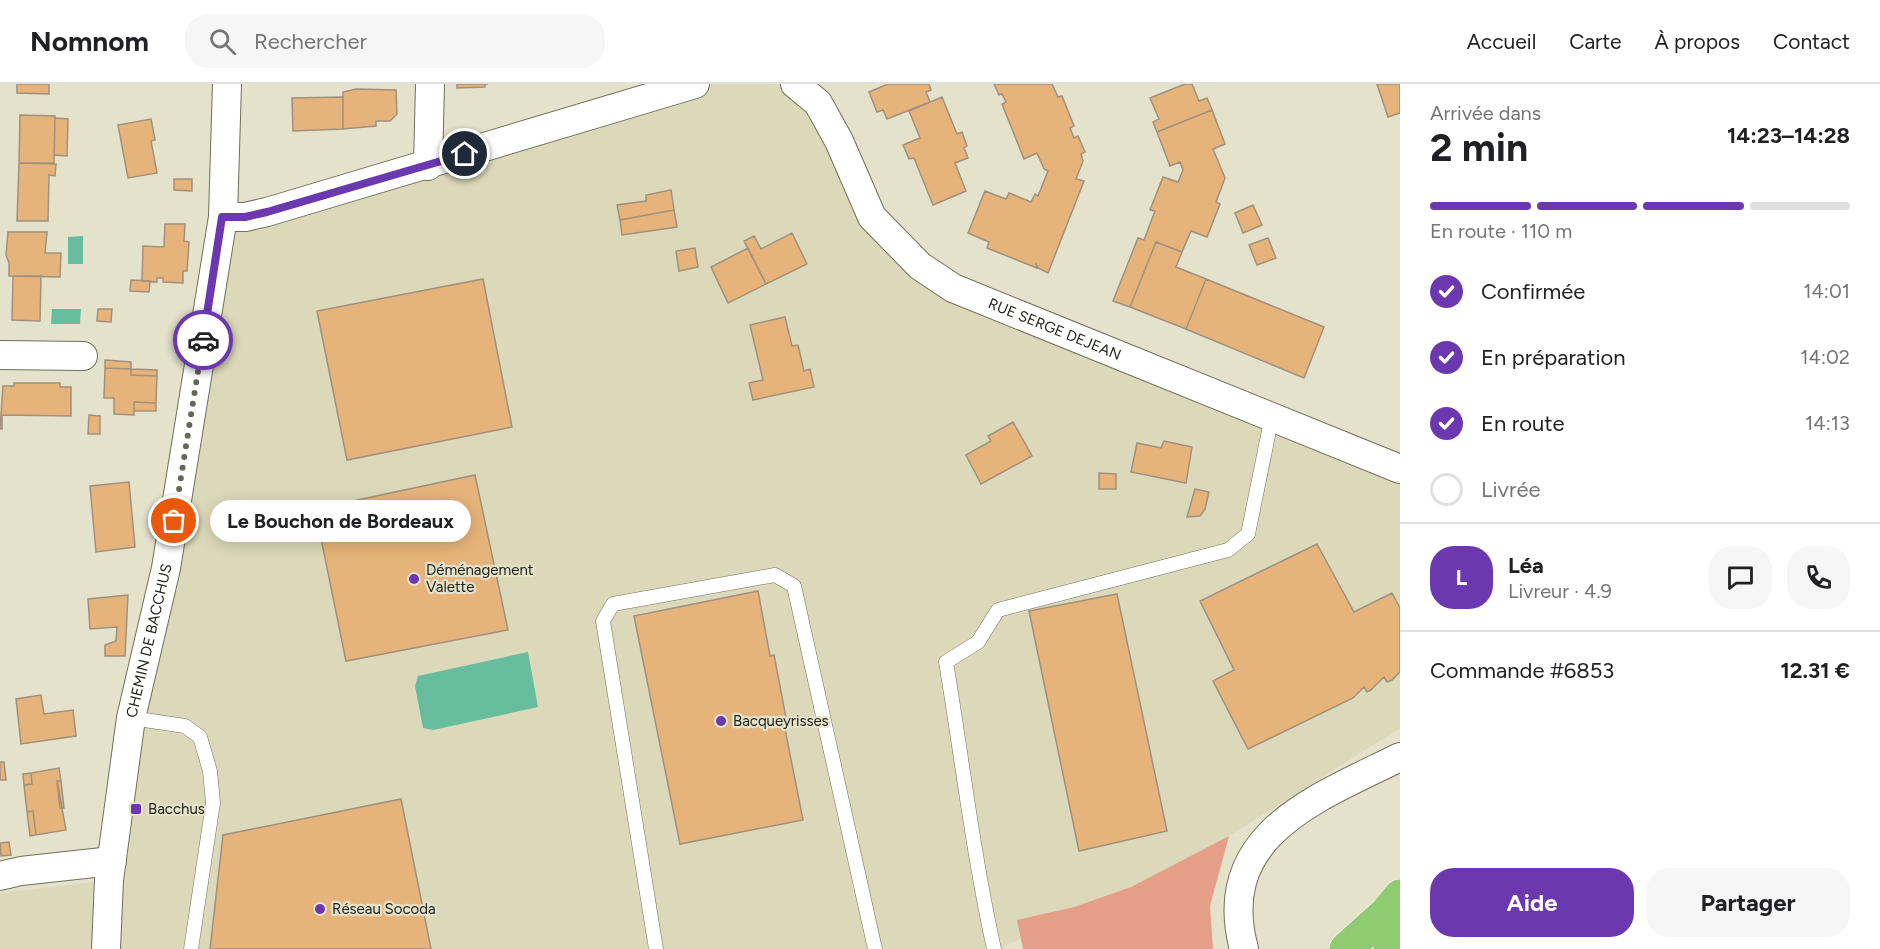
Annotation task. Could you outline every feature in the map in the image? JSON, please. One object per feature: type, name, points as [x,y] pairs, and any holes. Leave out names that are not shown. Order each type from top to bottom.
[{"type":"highway","points":[[1346,949],[1386,913],[1400,896]]},
{"type":"highway","points":[[1390,949],[1400,934]]},
{"type":"street","name":"CHEMIN DE BACCHUS","points":[[106,949],[112,861],[131,718],[166,568],[222,217],[227,84]]},
{"type":"street","points":[[428,166],[430,84]]},
{"type":"street","points":[[222,217],[245,217],[263,213],[428,166],[694,84]]},
{"type":"street","name":"RUE SERGE DEJEAN","points":[[795,84],[818,104],[839,141],[872,217],[920,266],[953,288],[1400,469]]},
{"type":"street","points":[[0,355],[83,356]]},
{"type":"street","points":[[1244,949],[1239,916],[1240,895],[1245,872],[1262,841],[1275,826],[1295,812],[1400,757]]},
{"type":"street","points":[[0,876],[21,871],[112,861]]},
{"type":"lane","points":[[994,949],[980,884],[973,824],[946,662],[978,642],[998,610],[1228,550],[1248,534],[1272,416]]},
{"type":"lane","points":[[656,949],[603,621],[614,604],[775,575],[794,586],[875,949]]},
{"type":"lane","points":[[131,718],[185,726],[200,737],[210,771],[213,803],[191,949]]},
{"type":"shaded area","points":[[695,84],[795,84],[839,141],[920,266],[1400,469],[1400,728],[1229,836],[1131,887],[1005,946],[1004,949],[0,949],[0,893],[109,880],[223,217]]},
{"type":"shaded area","points":[[83,236],[83,264],[68,264],[68,237]]},
{"type":"shaded area","points":[[52,309],[81,309],[80,324],[51,324]]},
{"type":"shaded area","points":[[528,652],[538,707],[433,730],[423,728],[415,686],[418,676]]},
{"type":"shaded area","points":[[1229,836],[1210,906],[1213,949],[1023,949],[1017,920],[1074,907],[1131,887]]},
{"type":"building","points":[[17,84],[49,84],[49,94],[17,93]]},
{"type":"building","points":[[457,84],[485,84],[485,87],[457,88]]},
{"type":"building","points":[[888,84],[929,84],[931,90],[926,92],[930,102],[887,119],[883,110],[877,112],[869,92]]},
{"type":"building","points":[[994,84],[1052,84],[1058,97],[1062,96],[1074,126],[1070,128],[1074,138],[1078,136],[1085,152],[1081,154],[1083,161],[1076,179],[1084,181],[1048,273],[1038,268],[1036,263],[1037,268],[987,248],[989,242],[968,233],[985,191],[1006,199],[1009,193],[1031,202],[1035,194],[1038,196],[1048,171],[1044,169],[1037,153],[1024,159],[1002,104],[1006,102],[1002,94],[999,95]]},
{"type":"building","points":[[1185,84],[1192,84],[1199,101],[1207,98],[1212,110],[1157,132],[1153,122],[1159,119],[1150,98]]},
{"type":"building","points":[[1377,84],[1400,84],[1400,113],[1388,117]]},
{"type":"building","points":[[356,89],[396,90],[397,114],[390,121],[376,121],[376,126],[343,129],[343,92]]},
{"type":"building","points":[[343,97],[343,129],[293,131],[292,98]]},
{"type":"building","points":[[942,97],[957,134],[962,132],[967,146],[964,148],[968,158],[955,163],[966,191],[933,205],[914,158],[909,159],[903,145],[920,138],[909,111]]},
{"type":"building","points":[[1212,110],[1225,144],[1213,149],[1225,178],[1216,202],[1220,204],[1207,237],[1191,231],[1182,252],[1156,242],[1130,307],[1113,301],[1138,238],[1144,240],[1155,211],[1150,210],[1163,177],[1178,182],[1183,170],[1180,162],[1170,166],[1157,132]]},
{"type":"building","points":[[20,115],[55,116],[54,163],[19,163]]},
{"type":"building","points":[[55,118],[68,119],[67,156],[54,155]]},
{"type":"building","points":[[151,119],[155,140],[151,141],[157,173],[128,178],[118,125]]},
{"type":"building","points":[[19,163],[56,164],[55,176],[49,175],[48,221],[17,221]]},
{"type":"building","points":[[174,179],[192,179],[192,191],[174,190]]},
{"type":"building","points":[[671,190],[674,210],[620,220],[617,205],[646,201],[646,195]]},
{"type":"building","points":[[1253,205],[1262,225],[1243,233],[1235,213]]},
{"type":"building","points":[[674,210],[677,227],[622,235],[620,220]]},
{"type":"building","points":[[165,224],[185,224],[184,241],[189,242],[187,271],[183,271],[183,283],[163,282],[163,278],[157,278],[157,282],[142,281],[143,246],[164,247]]},
{"type":"building","points":[[8,232],[47,232],[45,253],[61,253],[60,277],[9,276],[9,263],[6,255]]},
{"type":"building","points":[[792,233],[807,264],[766,284],[744,241],[754,236],[761,249]]},
{"type":"building","points":[[1268,238],[1276,258],[1257,265],[1249,245]]},
{"type":"building","points":[[1156,242],[1182,252],[1176,267],[1206,279],[1186,329],[1130,307]]},
{"type":"building","points":[[695,248],[698,267],[679,271],[676,251]]},
{"type":"building","points":[[748,248],[766,284],[728,303],[711,267]]},
{"type":"building","points":[[13,276],[41,276],[40,321],[12,320]]},
{"type":"building","points":[[483,279],[512,427],[347,460],[317,311]]},
{"type":"building","points":[[1206,279],[1324,327],[1304,378],[1186,329]]},
{"type":"building","points":[[131,280],[150,281],[149,292],[130,291]]},
{"type":"building","points":[[98,309],[112,309],[111,322],[97,321]]},
{"type":"building","points":[[785,317],[792,346],[798,345],[804,371],[810,369],[814,387],[753,400],[749,383],[763,380],[750,325]]},
{"type":"building","points":[[105,360],[131,362],[131,369],[105,368]]},
{"type":"building","points":[[105,368],[131,369],[131,375],[157,376],[156,403],[134,402],[134,415],[114,414],[114,398],[104,398]]},
{"type":"building","points":[[131,369],[157,370],[157,376],[131,375]]},
{"type":"building","points":[[14,383],[60,383],[60,387],[71,387],[71,416],[2,415],[2,429],[0,429],[3,386],[14,386]]},
{"type":"building","points":[[134,402],[156,403],[156,411],[134,411]]},
{"type":"building","points":[[89,415],[100,416],[100,434],[88,434]]},
{"type":"building","points":[[1013,422],[1032,456],[981,484],[966,455],[991,441],[988,436]]},
{"type":"building","points":[[1164,441],[1192,447],[1186,483],[1131,472],[1137,443],[1161,448]]},
{"type":"building","points":[[1099,473],[1116,474],[1116,489],[1099,489]]},
{"type":"building","points":[[475,475],[508,630],[346,661],[315,509]]},
{"type":"building","points":[[129,482],[135,547],[96,552],[90,486]]},
{"type":"building","points":[[1195,489],[1209,492],[1205,509],[1200,516],[1187,517]]},
{"type":"building","points":[[1317,544],[1354,612],[1392,593],[1400,608],[1400,672],[1392,680],[1387,682],[1384,677],[1371,690],[1367,692],[1364,687],[1353,698],[1248,749],[1213,681],[1234,670],[1200,601]]},
{"type":"building","points":[[758,591],[770,656],[774,655],[787,723],[784,724],[803,820],[680,844],[634,616]]},
{"type":"building","points":[[1117,594],[1167,831],[1079,851],[1029,611]]},
{"type":"building","points":[[128,595],[125,656],[105,656],[105,645],[116,641],[117,627],[90,629],[88,599]]},
{"type":"building","points":[[41,695],[44,714],[73,710],[76,736],[21,744],[16,699]]},
{"type":"building","points":[[0,762],[4,762],[6,780],[0,780]]},
{"type":"building","points":[[59,768],[61,781],[57,781],[66,830],[36,835],[33,811],[27,812],[24,785],[32,784],[31,773]]},
{"type":"building","points":[[31,773],[32,784],[24,785],[23,774]]},
{"type":"building","points":[[57,781],[61,781],[64,808],[60,808]]},
{"type":"building","points":[[401,799],[431,949],[210,949],[223,835]]},
{"type":"building","points":[[33,811],[36,835],[30,836],[27,812]]},
{"type":"building","points":[[9,842],[11,855],[1,856],[0,843]]},
{"type":"way so far","points":[[174,521],[203,340]]},
{"type":"place","name":"Le Bouchon de Bordeaux","points":[[174,521]]},
{"type":"place","name":"Déménagement Valette","points":[[414,579]]},
{"type":"place","name":"Bacqueyrisses","points":[[721,721]]},
{"type":"place","name":"Bacchus","points":[[136,809]]},
{"type":"place","name":"Réseau Socoda","points":[[320,909]]},
{"type":"route","points":[[203,340],[222,217],[245,217],[267,212],[465,154]]}]
